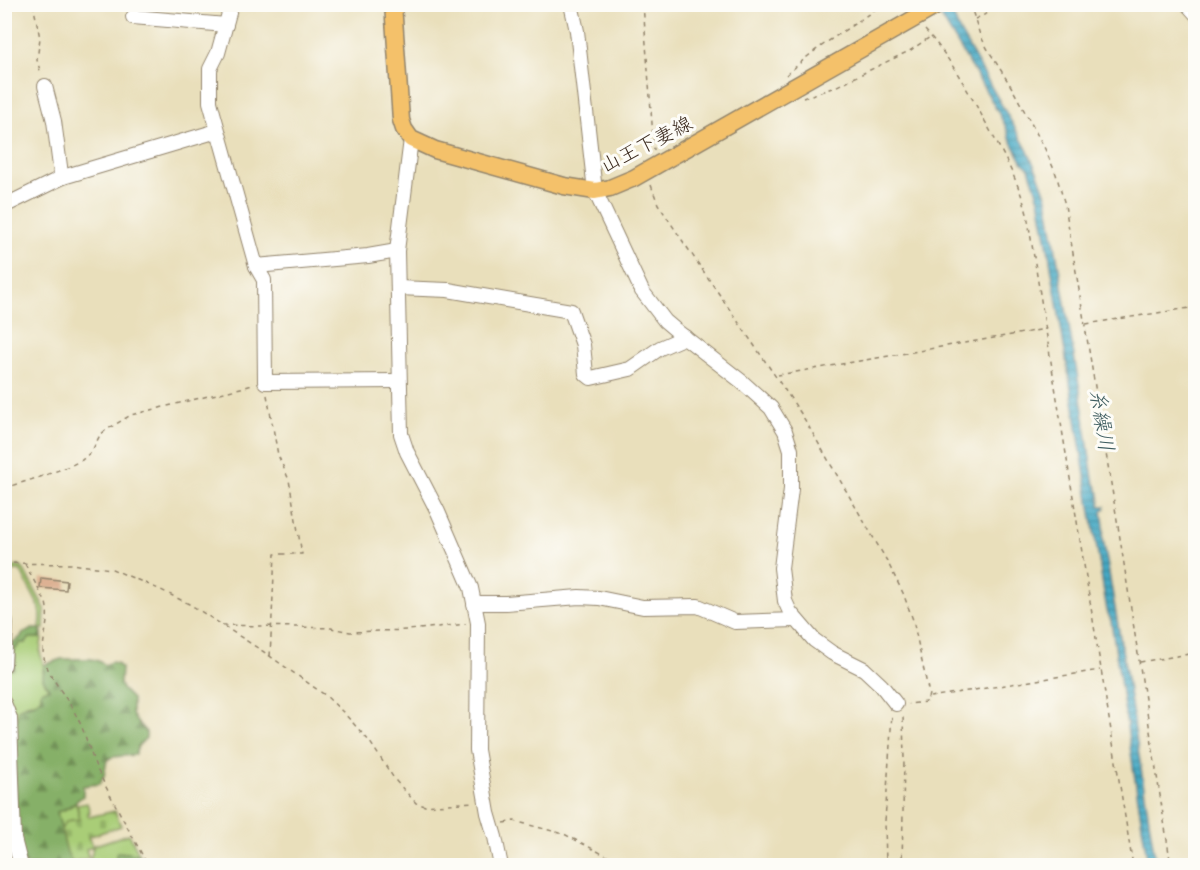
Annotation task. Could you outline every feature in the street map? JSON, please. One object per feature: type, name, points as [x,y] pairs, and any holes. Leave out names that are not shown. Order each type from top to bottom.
[{"type":"main road","points":[[393,4],[401,120],[411,140]]},
{"type":"main road","name":"山王下妻線","points":[[411,140],[435,150],[492,167],[595,192],[622,184],[652,168],[940,4]]},
{"type":"street","points":[[230,4],[218,52],[210,69],[210,102],[256,266],[264,280],[265,382],[399,381]]},
{"type":"street","points":[[571,4],[577,31],[595,192],[642,291],[665,321],[741,381],[771,408],[786,431],[791,450],[791,489],[781,568],[790,612],[814,640],[832,653],[864,669],[899,704]]},
{"type":"street","points":[[1186,4],[1196,14]]},
{"type":"street","points":[[133,17],[226,25]]},
{"type":"street","points":[[45,86],[54,121],[63,177]]},
{"type":"street","points":[[4,206],[63,177],[218,131]]},
{"type":"street","points":[[411,140],[397,251],[401,434],[407,452],[438,512],[471,588],[478,623],[477,750],[501,866]]},
{"type":"street","points":[[256,266],[368,256],[397,251]]},
{"type":"street","points":[[398,288],[448,290],[571,311],[583,345],[586,374],[591,378],[630,369],[660,348],[685,337]]},
{"type":"street","points":[[474,603],[599,598],[643,606],[698,606],[735,622],[796,620]]},
{"type":"street","points":[[4,612],[6,624],[4,665]]},
{"type":"street","points":[[4,703],[10,718],[14,839],[21,866]]},
{"type":"path","points":[[33,4],[40,38],[37,60],[45,86]]},
{"type":"path","points":[[643,4],[651,185],[658,204],[802,415],[888,561],[913,620],[929,698]]},
{"type":"path","points":[[786,75],[817,48],[882,4]]},
{"type":"path","points":[[969,4],[987,48],[1045,149],[1056,174],[1065,205],[1171,866]]},
{"type":"path","points":[[975,19],[1000,4]]},
{"type":"path","points":[[920,16],[931,37],[956,72],[999,147],[1023,197],[1132,866]]},
{"type":"path","points":[[804,98],[835,87],[911,50],[931,37]]},
{"type":"path","points":[[1085,325],[1196,307]]},
{"type":"path","points":[[778,375],[1046,329]]},
{"type":"path","points":[[4,488],[40,477],[82,460],[92,451],[100,435],[131,415],[265,382],[278,455],[289,480],[302,554],[275,554],[270,657]]},
{"type":"path","points":[[4,558],[5,563],[71,564],[112,569],[191,605],[325,695],[370,742],[395,780],[416,803],[425,806],[486,801]]},
{"type":"path","points":[[25,563],[48,609],[44,659],[76,714],[97,767],[148,866]]},
{"type":"path","points":[[221,624],[331,628],[350,632],[409,630],[478,623]]},
{"type":"path","points":[[1140,662],[1196,653]]},
{"type":"path","points":[[899,704],[924,703],[929,698],[1101,669]]},
{"type":"path","points":[[886,866],[885,821],[891,715],[899,704]]},
{"type":"path","points":[[899,704],[904,760],[902,866]]},
{"type":"path","points":[[492,826],[514,821],[564,834],[626,866]]},
{"type":"green space","points":[[20,566],[45,609],[44,629],[40,629],[40,609],[20,570],[5,571],[5,569]]},
{"type":"green space","points":[[32,629],[40,629],[42,638],[30,638],[25,643],[20,643],[14,651],[14,669],[11,670],[8,668],[10,647],[22,634]]},
{"type":"green space","points":[[30,638],[42,638],[40,653],[49,689],[35,703],[26,704],[20,708],[15,724],[5,690],[8,668],[14,666],[14,651],[20,643],[25,643]]},
{"type":"green space","points":[[61,659],[90,659],[105,665],[111,662],[117,663],[121,668],[120,684],[132,699],[132,714],[146,732],[146,738],[138,746],[135,755],[112,757],[107,760],[104,776],[99,784],[83,786],[83,796],[57,812],[67,851],[74,865],[16,865],[15,725],[18,710],[35,703],[41,698],[43,690],[49,689],[43,679],[44,665]]},
{"type":"green space","points":[[76,803],[80,819],[67,821],[61,829],[56,812]]},
{"type":"green space","points":[[87,803],[89,817],[115,811],[121,826],[88,837],[93,847],[86,849],[89,858],[72,862],[61,829],[67,821],[80,819],[77,805]]},
{"type":"green space","points":[[129,834],[145,865],[89,866],[95,845]]},
{"type":"green space","points":[[117,852],[138,854],[144,863],[143,865],[103,865],[116,862]]},
{"type":"water","points":[[934,5],[948,5],[950,8],[960,32],[1027,149],[1047,198],[1093,479],[1099,492],[1100,504],[1105,506],[1102,510],[1103,538],[1156,865],[1148,865],[1111,621],[1107,611],[1039,199],[1029,168],[1023,163],[989,96]]},
{"type":"building","points":[[41,578],[67,581],[66,590],[40,588]]},
{"type":"water label","name":"糸繰川","points":[[1102,420]]}]
